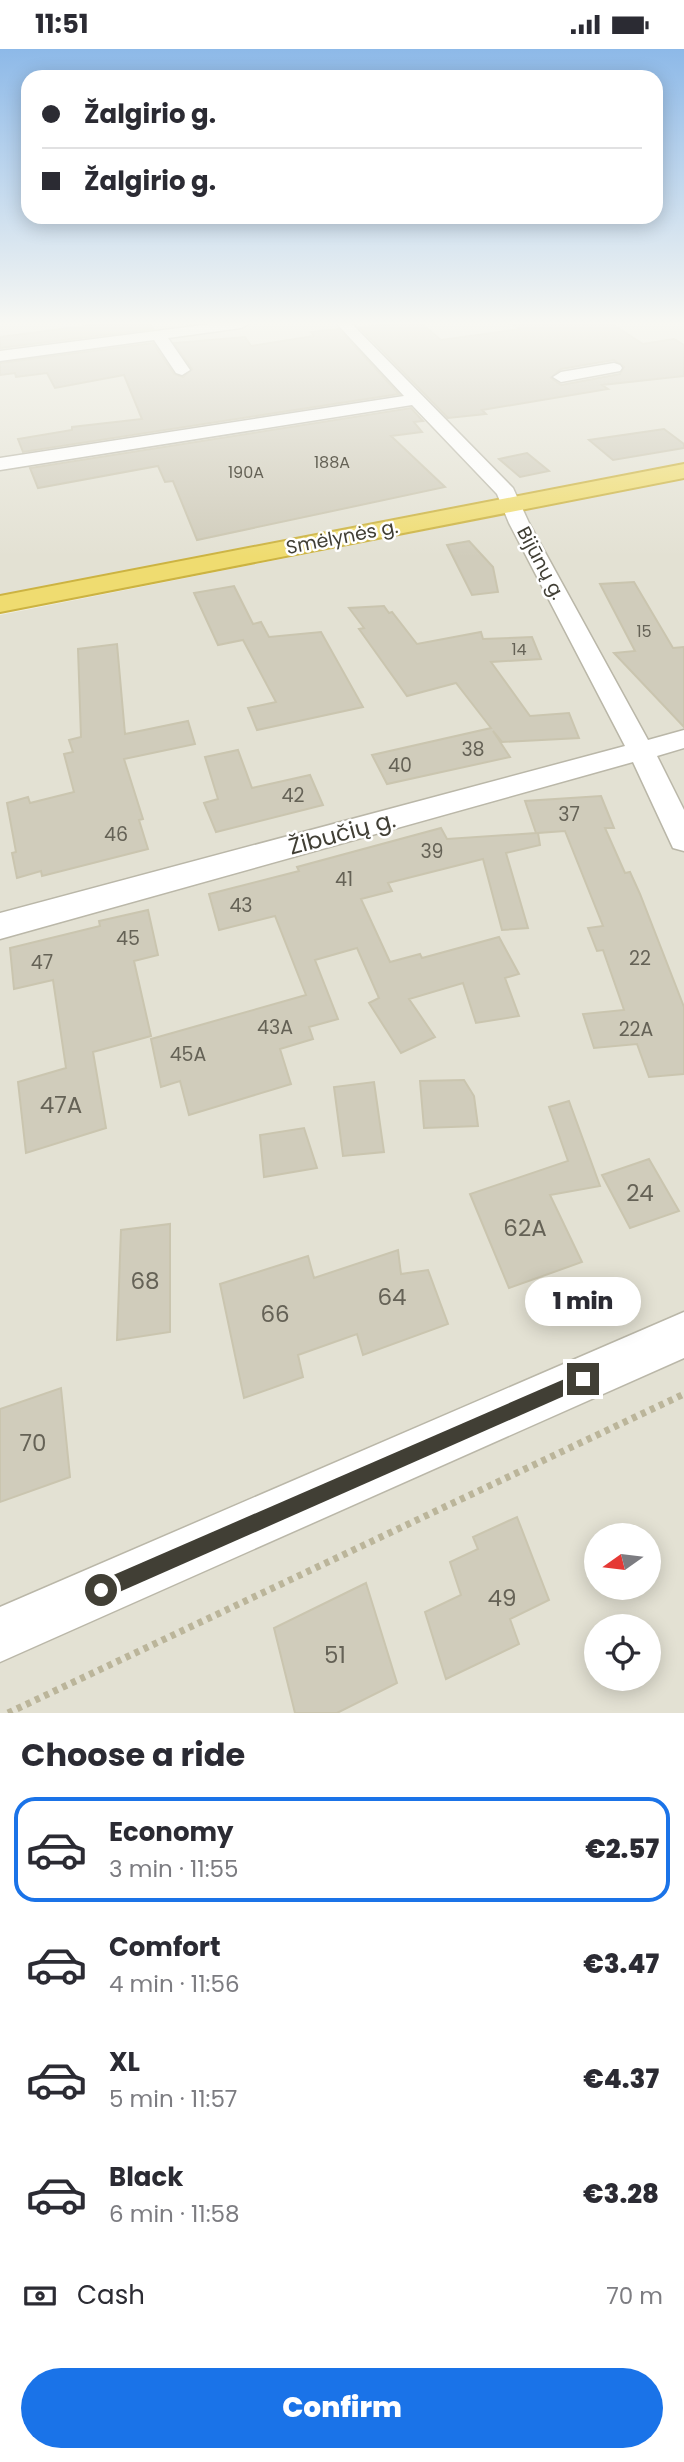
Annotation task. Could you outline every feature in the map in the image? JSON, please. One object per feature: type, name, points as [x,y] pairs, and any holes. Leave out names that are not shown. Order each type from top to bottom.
[{"type":"highway","name":"Smėlynės g.","points":[[0,604],[684,471]]},
{"type":"street","points":[[0,464],[400,402]]},
{"type":"street","name":"Bijūnų g.","points":[[420,402],[506,492],[519,523],[641,751],[684,840]]},
{"type":"street","name":"Žibučių g.","points":[[0,926],[684,739]]},
{"type":"street","points":[[0,1635],[684,1335]]},
{"type":"path","points":[[8,1713],[684,1394]]},
{"type":"shaded area","points":[[0,402],[684,402],[684,465],[0,597]]},
{"type":"shaded area","points":[[684,479],[684,1713],[0,1713],[0,615]]},
{"type":"building","points":[[135,402],[349,402],[23,452],[18,439],[72,430],[72,427],[142,419]]},
{"type":"building","points":[[432,402],[532,402],[482,410],[486,414],[448,418]]},
{"type":"building","points":[[411,408],[423,421],[414,422],[422,432],[391,436],[445,487],[197,540],[173,481],[165,482],[158,466],[38,488],[30,468]]},
{"type":"building","points":[[664,429],[684,444],[684,448],[613,460],[589,440]]},
{"type":"building","points":[[527,453],[549,471],[520,477],[499,459]]},
{"type":"building","points":[[469,541],[493,567],[498,592],[472,595],[447,545]]},
{"type":"building","points":[[634,582],[673,648],[684,647],[684,727],[614,653],[635,651],[600,584]]},
{"type":"building","points":[[234,586],[253,624],[261,622],[269,637],[321,632],[363,707],[257,730],[248,708],[276,702],[243,640],[218,645],[194,593]]},
{"type":"building","points":[[384,606],[389,613],[392,612],[417,644],[481,632],[483,639],[532,637],[541,659],[491,662],[530,716],[569,713],[579,738],[502,742],[493,731],[510,757],[387,784],[372,755],[491,728],[456,683],[407,696],[359,629],[364,628],[349,608]]},
{"type":"building","points":[[117,644],[125,734],[188,721],[195,744],[124,759],[143,819],[139,820],[148,849],[42,876],[41,871],[17,878],[12,853],[16,852],[7,803],[28,797],[30,803],[74,792],[64,754],[73,752],[69,740],[81,737],[78,649]]},
{"type":"building","points":[[238,750],[252,788],[310,775],[323,805],[216,832],[204,803],[218,799],[205,757]]},
{"type":"building","points":[[601,796],[614,828],[605,828],[625,873],[630,872],[640,894],[684,1007],[684,1074],[649,1077],[637,1044],[594,1048],[583,1014],[624,1010],[603,950],[597,951],[588,928],[603,926],[565,831],[538,833],[540,845],[506,853],[528,928],[502,930],[483,859],[388,883],[392,891],[361,899],[390,962],[420,954],[422,958],[499,937],[519,974],[505,978],[519,1016],[476,1023],[463,983],[409,999],[435,1037],[401,1053],[369,1003],[379,998],[357,948],[315,960],[338,1019],[309,1027],[313,1039],[280,1049],[291,1084],[189,1115],[180,1081],[161,1087],[151,1039],[306,995],[275,916],[219,930],[209,894],[299,871],[297,867],[441,828],[447,839],[536,833],[525,801]]},
{"type":"building","points":[[148,910],[158,955],[134,961],[151,1036],[93,1052],[106,1128],[26,1153],[18,1082],[66,1068],[53,980],[14,989],[10,948],[100,926],[99,921]]},
{"type":"building","points":[[464,1080],[474,1096],[478,1126],[424,1128],[420,1081]]},
{"type":"building","points":[[374,1082],[384,1152],[343,1156],[334,1087]]},
{"type":"building","points":[[569,1101],[600,1186],[550,1195],[582,1262],[509,1288],[470,1194],[568,1161],[549,1107]]},
{"type":"building","points":[[304,1128],[317,1168],[264,1177],[260,1135]]},
{"type":"building","points":[[649,1159],[679,1211],[630,1228],[602,1175]]},
{"type":"building","points":[[170,1224],[170,1332],[117,1340],[121,1230]]},
{"type":"building","points":[[398,1250],[401,1274],[428,1270],[448,1324],[363,1355],[357,1334],[298,1355],[303,1377],[244,1398],[220,1284],[308,1256],[314,1278]]},
{"type":"building","points":[[61,1388],[70,1477],[0,1502],[0,1409]]},
{"type":"building","points":[[517,1517],[549,1600],[510,1619],[519,1644],[446,1679],[425,1612],[461,1595],[450,1562],[478,1549],[473,1537]]},
{"type":"building","points":[[366,1583],[397,1683],[337,1713],[295,1713],[274,1628]]},
{"type":"route","points":[[101,1590],[583,1379]]}]
